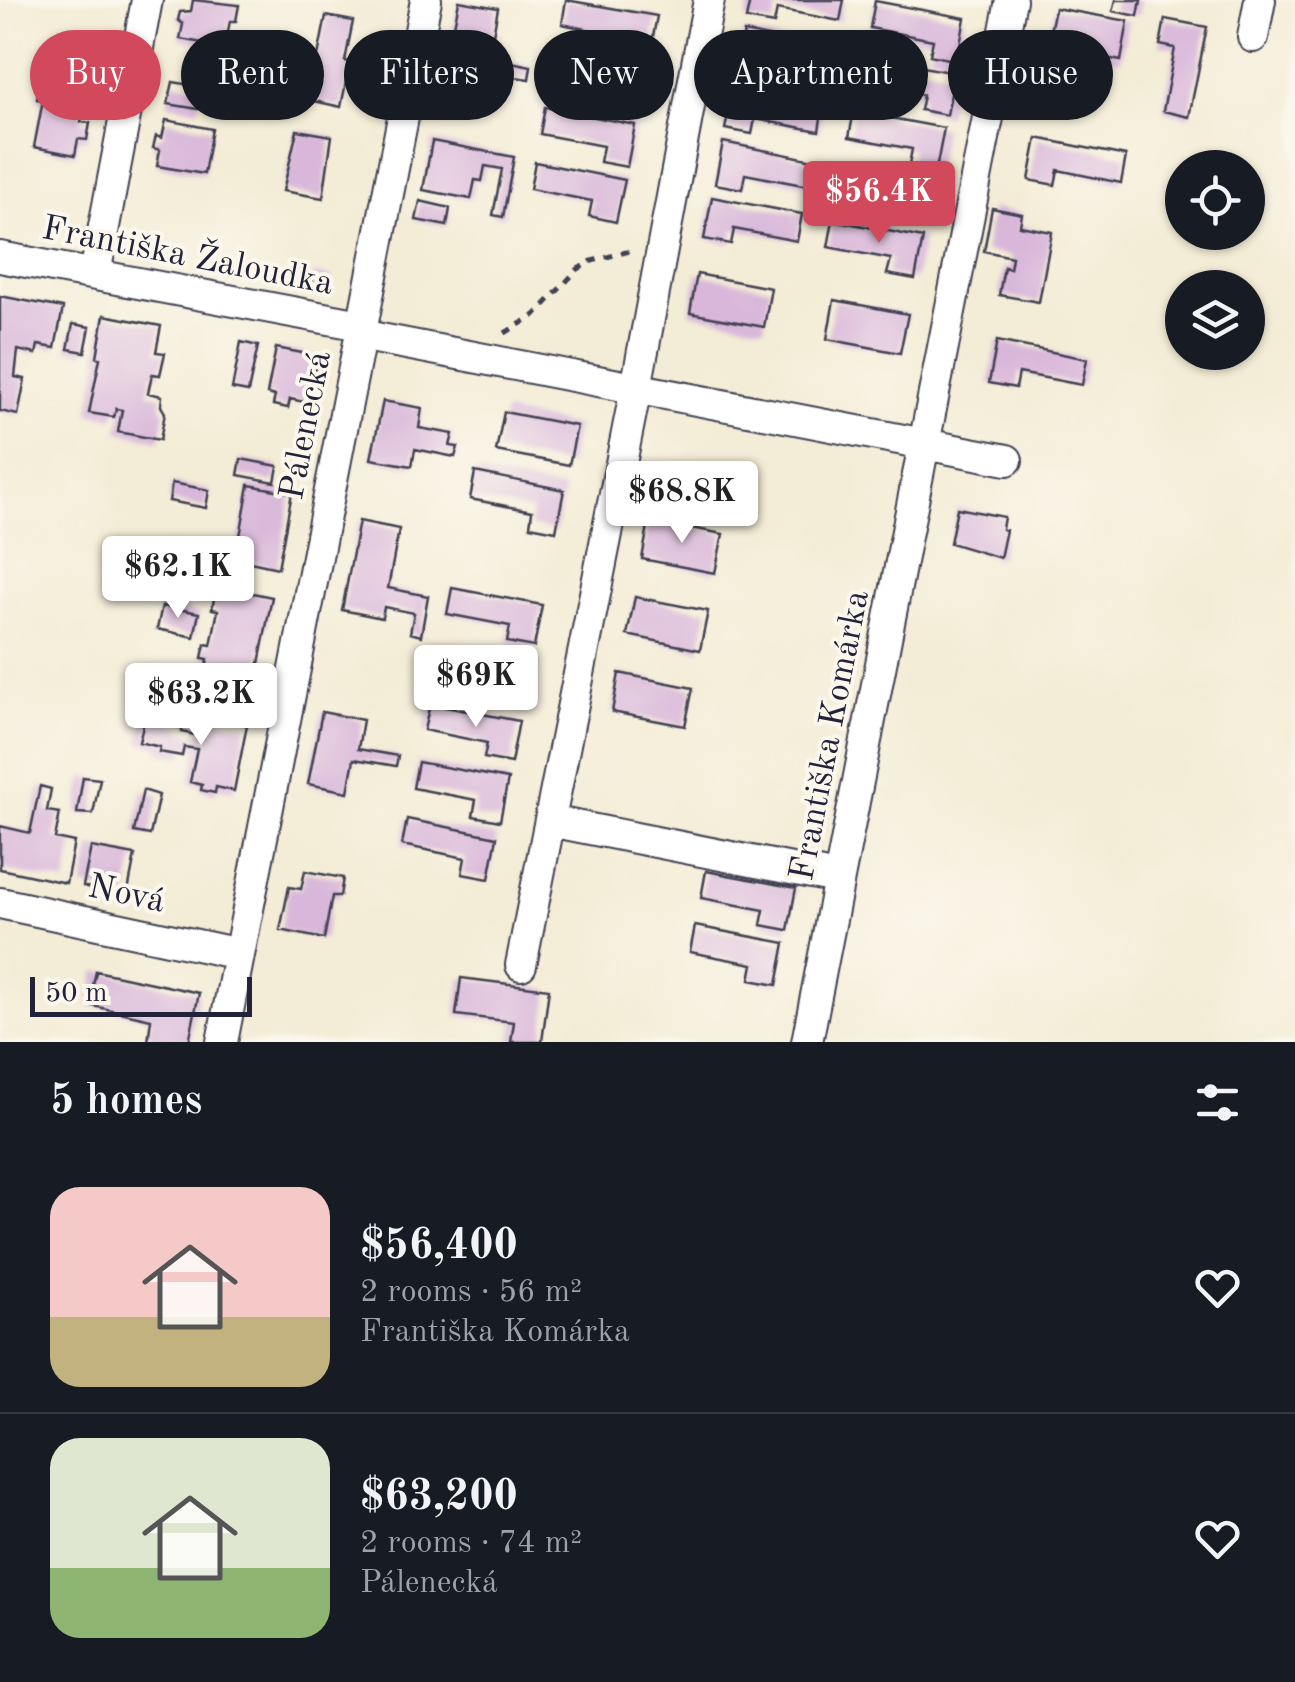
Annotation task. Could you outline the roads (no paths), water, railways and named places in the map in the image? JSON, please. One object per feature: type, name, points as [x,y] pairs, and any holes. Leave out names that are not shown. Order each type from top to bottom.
[{"type":"street","points":[[95,274],[147,0]]},
{"type":"street","name":"Pálenecká","points":[[222,1042],[426,0]]},
{"type":"street","points":[[521,964],[636,388],[708,0]]},
{"type":"street","name":"Františka Komárka","points":[[807,1042],[1011,0]]},
{"type":"street","points":[[1254,36],[1260,0]]},
{"type":"street","name":"Františka Žaloudka","points":[[0,257],[360,330]]},
{"type":"street","points":[[360,330],[1007,460]]},
{"type":"street","points":[[550,822],[838,878]]},
{"type":"street","name":"Nová","points":[[0,903],[239,954]]}]
